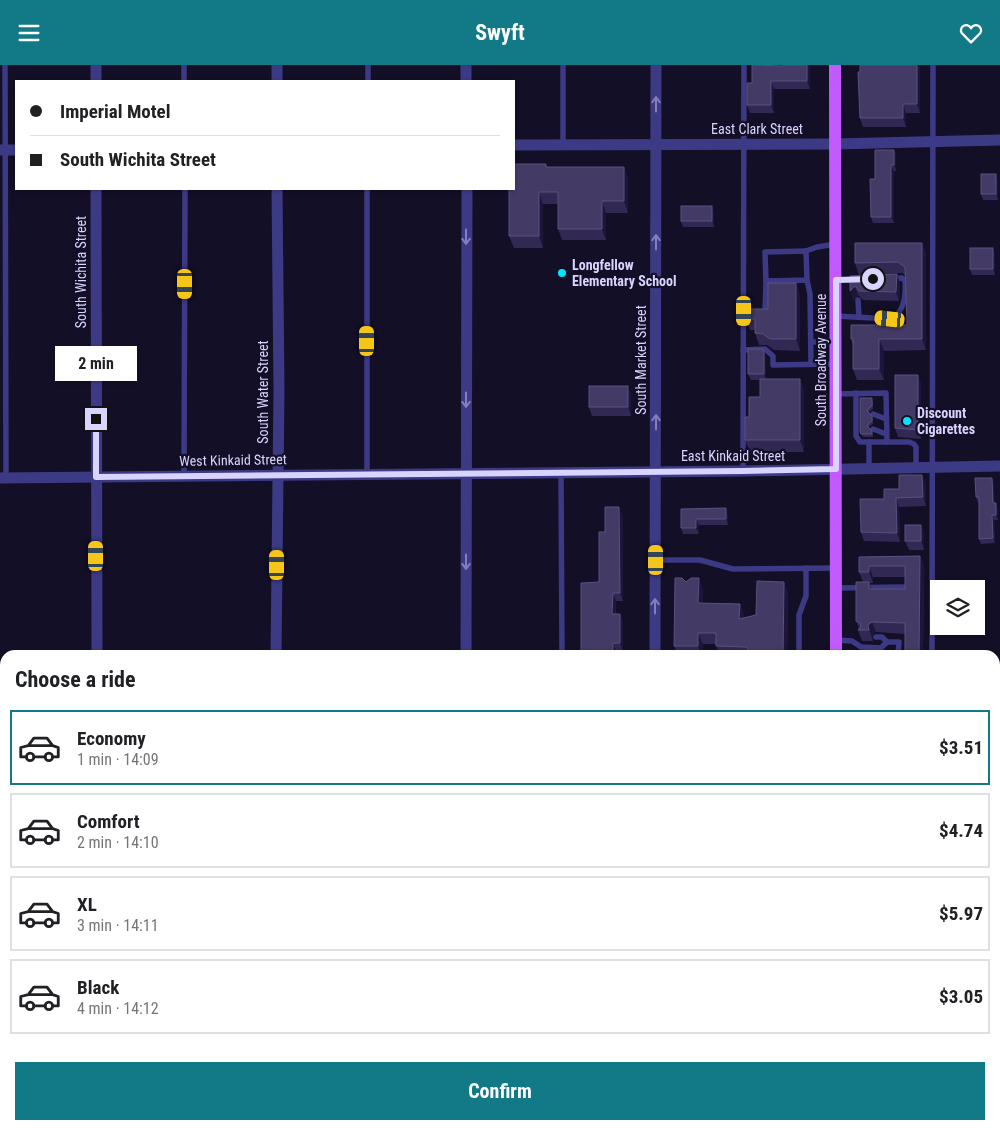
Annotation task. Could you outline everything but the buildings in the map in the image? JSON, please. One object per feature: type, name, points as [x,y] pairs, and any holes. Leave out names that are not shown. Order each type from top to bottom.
[{"type":"main road","name":"South Broadway Avenue","points":[[835,65],[836,650]]},
{"type":"street","points":[[96,65],[96,80]]},
{"type":"street","points":[[277,65],[277,80]]},
{"type":"street","points":[[466,65],[466,80]]},
{"type":"street","name":"South Market Street","points":[[656,65],[656,650]]},
{"type":"street","name":"East Clark Street","points":[[515,145],[835,144],[1000,140]]},
{"type":"street","points":[[2,150],[15,150]]},
{"type":"street","name":"South Wichita Street","points":[[96,190],[97,650]]},
{"type":"street","name":"South Water Street","points":[[276,650],[278,475],[277,190]]},
{"type":"street","points":[[466,190],[466,650]]},
{"type":"street","name":"East Kinkaid Street","points":[[466,473],[1000,467]]},
{"type":"street","name":"West Kinkaid Street","points":[[3,478],[466,473]]},
{"type":"lane","points":[[3,478],[2,150],[5,65]]},
{"type":"lane","points":[[184,65],[184,80]]},
{"type":"lane","points":[[368,65],[368,80]]},
{"type":"lane","points":[[563,65],[564,144]]},
{"type":"lane","points":[[743,471],[744,65]]},
{"type":"lane","points":[[932,650],[933,65]]},
{"type":"lane","points":[[184,476],[185,190]]},
{"type":"lane","points":[[367,474],[368,190]]},
{"type":"lane","points":[[765,312],[765,251],[806,251],[836,244]]},
{"type":"lane","points":[[806,251],[807,280],[810,293],[811,364]]},
{"type":"lane","points":[[836,316],[890,319],[897,316],[903,305],[906,281],[902,278],[885,279]]},
{"type":"lane","points":[[836,280],[858,282],[867,279]]},
{"type":"lane","points":[[766,281],[807,280]]},
{"type":"lane","points":[[858,299],[859,317]]},
{"type":"lane","points":[[811,342],[836,342]]},
{"type":"lane","points":[[744,350],[765,349],[773,356],[773,365],[836,364]]},
{"type":"lane","points":[[836,393],[886,393],[887,442]]},
{"type":"lane","points":[[856,393],[858,409],[856,436],[860,442],[914,443],[916,447],[916,467]]},
{"type":"lane","points":[[873,414],[886,419]]},
{"type":"lane","points":[[873,429],[886,434]]},
{"type":"lane","points":[[869,442],[870,468]]},
{"type":"lane","points":[[561,472],[562,650]]},
{"type":"lane","points":[[656,560],[700,560],[733,569],[836,568]]},
{"type":"lane","points":[[799,650],[799,615],[806,596],[806,569]]},
{"type":"lane","points":[[836,588],[904,587]]},
{"type":"lane","points":[[852,641],[860,636]]},
{"type":"lane","points":[[876,637],[882,637],[888,642],[899,642],[898,650]]},
{"type":"lane","points":[[836,640],[852,641],[861,647],[874,648],[882,648],[888,642]]},
{"type":"place","name":"Longfellow Elementary School","points":[[562,273]]},
{"type":"place","name":"Discount Cigarettes","points":[[907,421]]},
{"type":"route","points":[[96,419],[96,477],[836,469],[836,280],[873,279]]}]
